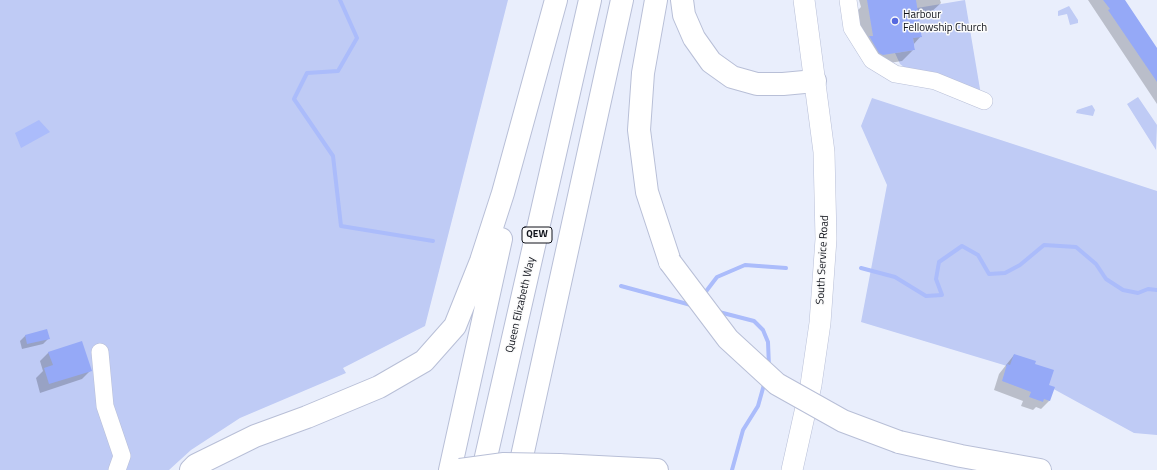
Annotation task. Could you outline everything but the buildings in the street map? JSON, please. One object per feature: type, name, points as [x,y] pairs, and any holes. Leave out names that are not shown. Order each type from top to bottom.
[{"type":"highway","points":[[191,470],[196,465],[255,436],[307,417],[379,387],[424,362],[455,326],[481,261],[503,193],[556,0]]},
{"type":"highway","name":"Queen Elizabeth Way","points":[[483,470],[590,0]]},
{"type":"highway","points":[[519,470],[622,0]]},
{"type":"highway","points":[[656,0],[642,73],[639,130],[647,192],[670,262],[728,339],[777,384],[843,421],[899,442],[961,456],[1040,470]]},
{"type":"highway","points":[[682,0],[684,15],[694,38],[711,62],[732,77],[757,84],[783,84],[815,80]]},
{"type":"highway","points":[[450,470],[500,245],[528,98]]},
{"type":"highway","points":[[460,470],[504,464],[559,464],[656,470]]},
{"type":"main road","name":"South Service Road","points":[[792,470],[811,385],[820,323],[826,239],[824,152],[804,0]]},
{"type":"lane","points":[[848,0],[852,28],[872,60],[895,74],[935,81],[984,101]]},
{"type":"lane","points":[[100,352],[106,406],[122,456],[117,470]]},
{"type":"shaded area","points":[[0,0],[508,0],[425,326],[343,368],[346,373],[240,418],[191,450],[169,470],[0,470]]},
{"type":"shaded area","points":[[965,0],[981,95],[929,72],[904,67],[900,64],[895,53],[915,50],[913,38],[922,36],[917,8]]},
{"type":"shaded area","points":[[1069,6],[1078,20],[1078,23],[1070,25],[1067,14],[1058,16],[1058,11]]},
{"type":"shaded area","points":[[1138,97],[1157,125],[1156,150],[1127,104]]},
{"type":"shaded area","points":[[872,98],[1157,191],[1157,435],[1134,433],[1017,369],[861,322],[887,185],[861,126]]},
{"type":"shaded area","points":[[1092,105],[1095,110],[1093,116],[1076,113],[1077,110]]},
{"type":"shaded area","points":[[39,120],[50,132],[21,148],[15,133]]},
{"type":"waterway","points":[[340,0],[357,38],[338,71],[307,73],[294,99],[333,156],[341,226],[433,241]]},
{"type":"waterway","points":[[861,268],[895,277],[926,296],[942,295],[936,279],[939,262],[962,246],[978,255],[989,274],[1005,273],[1020,265],[1044,245],[1076,247],[1096,264],[1106,279],[1123,290],[1138,293],[1148,289],[1157,290]]},
{"type":"waterway","points":[[704,294],[717,277],[745,265],[786,268]]},
{"type":"waterway","points":[[621,286],[691,305]]},
{"type":"waterway","points":[[719,312],[754,321],[763,330],[768,342],[769,367]]},
{"type":"waterway","points":[[732,470],[743,430],[758,406],[765,381]]},
{"type":"place","name":"Harbour Fellowship Church","points":[[895,21]]}]
